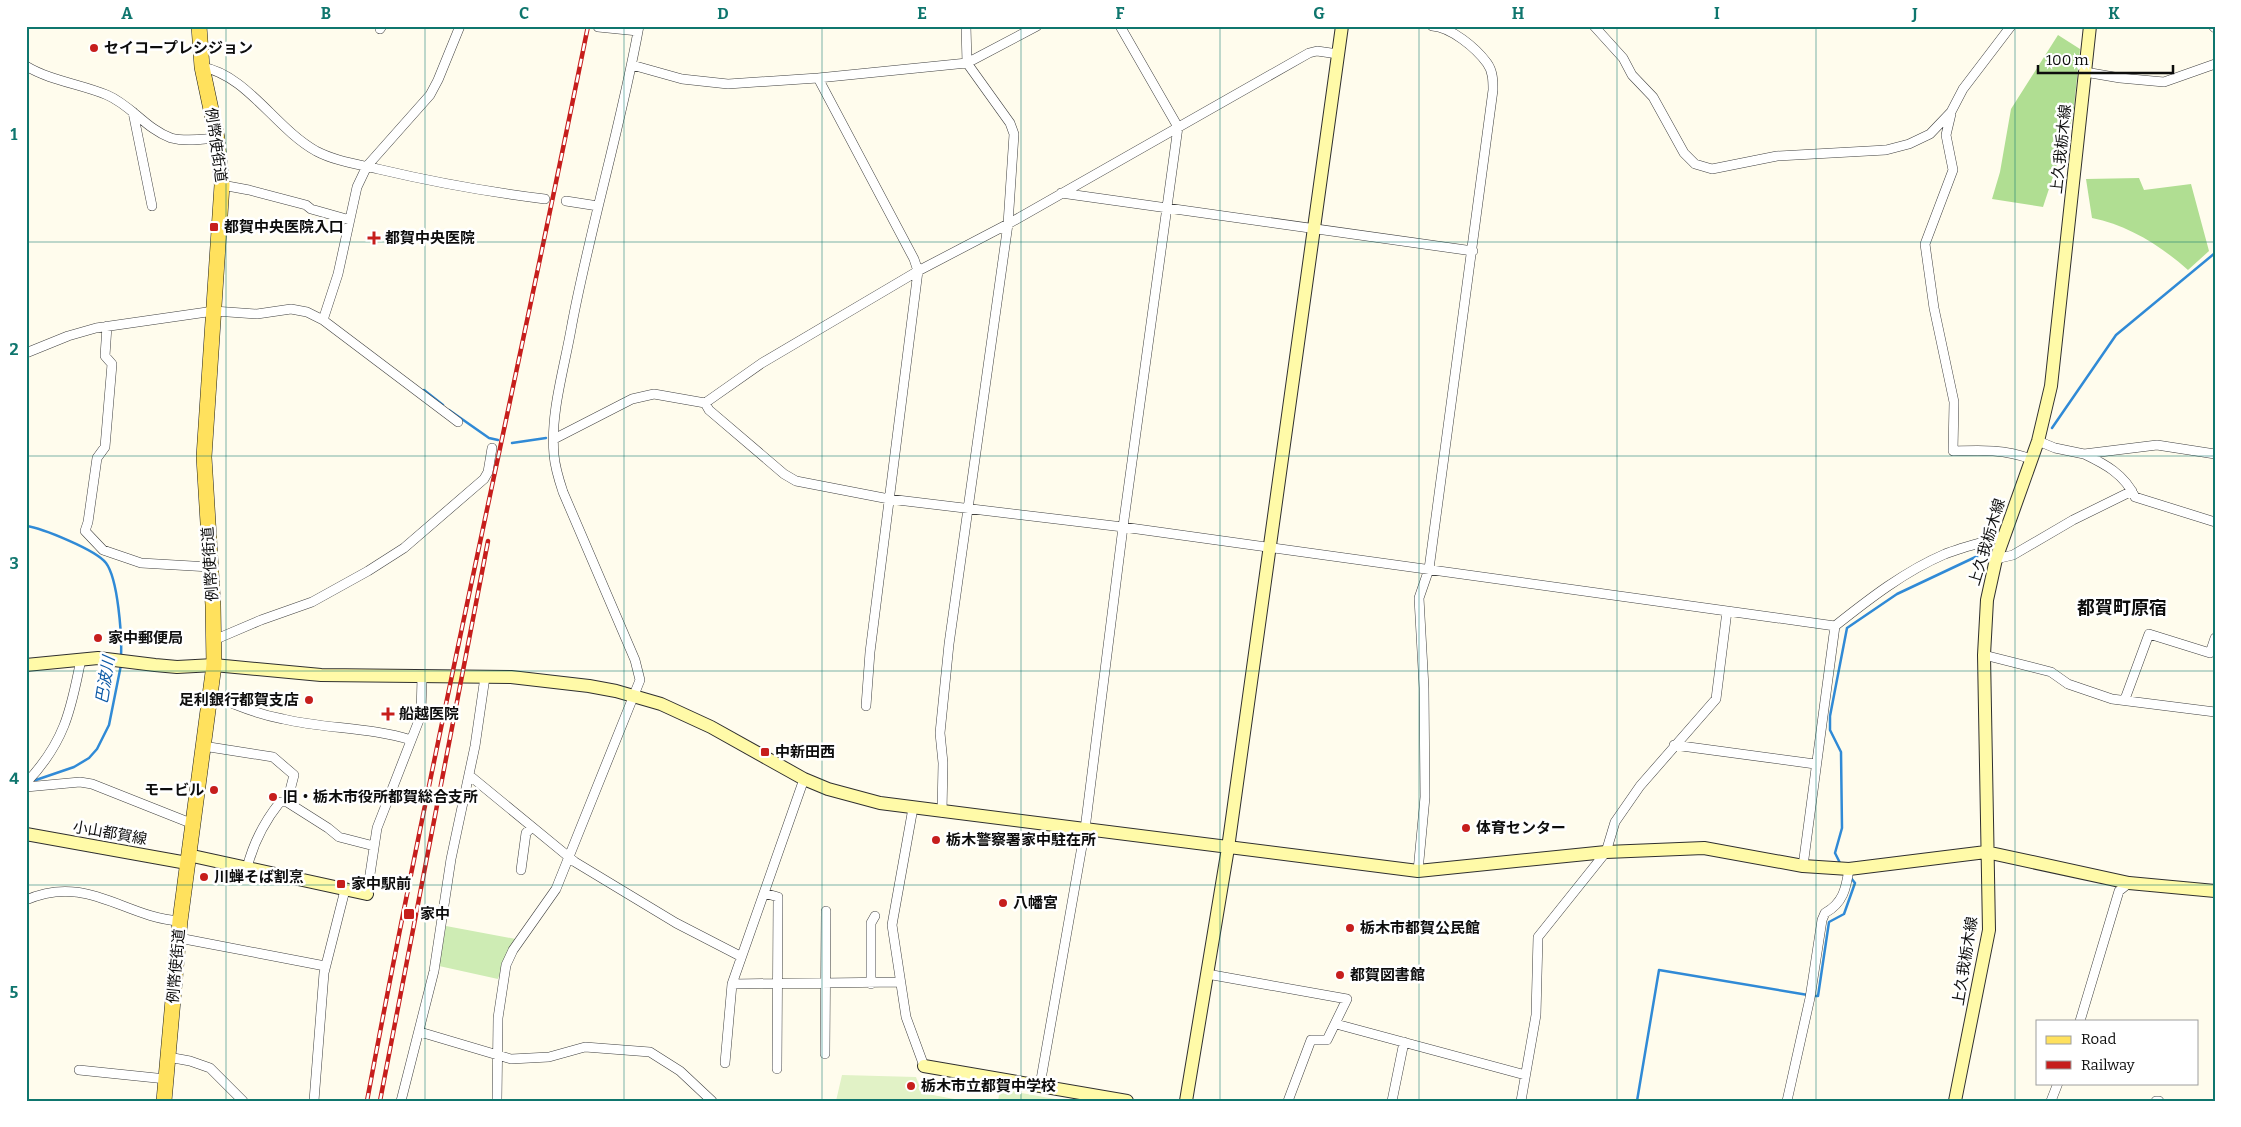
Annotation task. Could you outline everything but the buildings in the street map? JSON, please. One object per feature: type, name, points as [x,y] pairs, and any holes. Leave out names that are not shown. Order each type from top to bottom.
[{"type":"main road","name":"例幣使街道","points":[[164,1101],[180,920],[214,665],[204,457],[222,186],[217,138],[202,67],[199,26]]},
{"type":"street","points":[[322,320],[338,274],[358,187],[366,166],[430,95],[460,26]]},
{"type":"street","points":[[942,812],[943,762],[940,733],[949,644],[1008,224],[1014,134],[1010,123],[967,63],[966,26]]},
{"type":"street","points":[[632,65],[682,79],[728,84],[818,78],[967,63],[1037,26]]},
{"type":"street","points":[[1040,1085],[1085,829],[1123,528],[1178,127],[1120,26]]},
{"type":"street","points":[[1186,1101],[1228,848],[1342,26]]},
{"type":"street","points":[[1418,870],[1425,781],[1424,688],[1419,598],[1429,569],[1493,90],[1493,75],[1488,64],[1450,30],[1432,26]]},
{"type":"street","points":[[1594,26],[1623,58],[1632,74],[1653,97],[1684,153],[1695,164],[1712,169],[1777,156],[1877,151],[1909,144],[1930,134],[1951,112]]},
{"type":"street","points":[[2011,26],[1963,89],[1951,112],[1946,135],[1952,170],[1925,244],[1934,308],[1954,402],[1953,450],[1985,449],[2014,453],[2031,459]]},
{"type":"street","name":"上久我栃木線","points":[[1956,1101],[1989,930],[1986,852],[1984,655],[1987,600],[1996,559],[2038,441],[2055,358],[2090,26]]},
{"type":"street","points":[[497,1101],[498,1018],[506,965],[513,950],[556,889],[567,856],[640,680],[635,660],[563,492],[556,466],[554,439],[558,404],[583,266],[632,65],[638,28],[598,27]]},
{"type":"street","points":[[554,439],[632,399],[654,394],[705,403],[762,363],[918,271],[1008,224],[1309,53],[1317,51],[1338,54]]},
{"type":"street","points":[[2085,72],[2120,78],[2164,82],[2215,64]]},
{"type":"street","points":[[26,66],[54,79],[106,94],[120,101],[152,127],[171,138],[188,140],[217,138]]},
{"type":"street","points":[[202,67],[224,73],[239,84],[297,139],[318,152],[339,160],[459,187],[545,198]]},
{"type":"street","points":[[818,78],[914,259],[918,271],[870,652],[866,706]]},
{"type":"street","points":[[133,112],[152,206]]},
{"type":"street","points":[[222,186],[249,190],[306,205],[310,209],[350,220]]},
{"type":"street","points":[[1061,193],[1473,251]]},
{"type":"street","points":[[566,201],[598,206]]},
{"type":"street","points":[[26,353],[68,336],[108,326],[214,311],[256,314],[291,309],[307,312],[322,320],[458,422]]},
{"type":"street","points":[[108,326],[106,356],[112,364],[105,447],[97,458],[88,522],[85,531],[103,550],[141,563],[210,567]]},
{"type":"street","points":[[705,403],[709,410],[784,474],[796,480],[889,499],[1429,569],[1835,626]]},
{"type":"street","points":[[2038,441],[2055,448],[2084,454],[2110,467],[2132,491],[2134,497],[2215,522]]},
{"type":"street","points":[[2084,454],[2157,445],[2215,454]]},
{"type":"street","points":[[214,640],[261,620],[312,602],[404,548],[484,479],[488,472],[492,448]]},
{"type":"street","points":[[1996,559],[2013,554],[2073,520],[2132,491]]},
{"type":"street","points":[[1803,866],[1815,764],[1835,626],[1866,602],[1918,567],[1945,554],[2004,536]]},
{"type":"street","points":[[1521,1101],[1536,1015],[1538,937],[1606,852],[1615,822],[1640,786],[1716,699],[1727,611]]},
{"type":"street","points":[[2125,699],[2149,634],[2210,652],[2215,638]]},
{"type":"street","points":[[1984,655],[2051,672],[2068,684],[2112,699],[2125,699],[2215,712]]},
{"type":"street","points":[[26,783],[40,769],[58,741],[72,706],[81,659]]},
{"type":"street","points":[[26,665],[81,659],[116,659],[177,667],[214,665],[321,675],[485,677],[542,680],[607,689],[634,696],[688,716],[804,779],[852,796],[942,812],[1418,870],[1606,852],[1704,848],[1803,866],[1849,869],[1986,852],[2129,883],[2215,891]]},
{"type":"street","points":[[367,894],[377,828],[421,715],[422,677]]},
{"type":"street","points":[[401,1101],[434,971],[451,858],[469,776],[485,677]]},
{"type":"street","points":[[210,694],[240,708],[284,720],[350,728],[411,740]]},
{"type":"street","points":[[1674,745],[1815,764]]},
{"type":"street","points":[[203,746],[273,757],[294,775],[287,802]]},
{"type":"street","points":[[469,776],[567,856],[676,923],[740,956]]},
{"type":"street","points":[[724,1063],[732,984],[740,956],[804,779]]},
{"type":"street","points":[[26,787],[80,782],[92,784],[193,824]]},
{"type":"street","points":[[247,868],[253,845],[280,802],[287,802],[339,837],[374,846]]},
{"type":"street","points":[[914,808],[892,918],[906,1017],[924,1066],[1127,1101]]},
{"type":"street","points":[[521,870],[526,833],[532,827]]},
{"type":"street","name":"小山都賀線","points":[[26,834],[247,868],[367,894]]},
{"type":"street","points":[[1786,1101],[1810,998],[1822,920],[1825,913],[1837,906],[1843,894],[1849,869]]},
{"type":"street","points":[[2080,1020],[2119,891],[2129,883]]},
{"type":"street","points":[[314,1101],[325,966],[345,890]]},
{"type":"street","points":[[26,900],[52,893],[94,894],[160,920],[180,920]]},
{"type":"street","points":[[764,893],[778,897],[777,1068]]},
{"type":"street","points":[[825,1054],[826,911]]},
{"type":"street","points":[[871,984],[871,923],[875,916]]},
{"type":"street","points":[[179,938],[325,966]]},
{"type":"street","points":[[1207,974],[1347,999],[1327,1040],[1311,1040],[1288,1101]]},
{"type":"street","points":[[732,984],[871,984],[900,982]]},
{"type":"street","points":[[1336,1024],[1525,1075]]},
{"type":"street","points":[[420,1032],[499,1057],[537,1058],[585,1048],[650,1052],[680,1071],[712,1101]]},
{"type":"street","points":[[1392,1101],[1404,1042]]},
{"type":"street","points":[[168,1057],[190,1061],[210,1068],[243,1101]]},
{"type":"street","points":[[79,1070],[166,1079]]},
{"type":"street","points":[[2051,1101],[2058,1084]]},
{"type":"green space","points":[[2058,35],[2080,49],[2073,116],[2043,207],[1992,199],[2000,172],[2011,109]]},
{"type":"green space","points":[[2139,178],[2144,190],[2191,184],[2209,251],[2188,270],[2167,253],[2131,231],[2092,218],[2086,179]]},
{"type":"green space","points":[[446,926],[516,939],[508,951],[498,979],[439,966]]},
{"type":"green space","points":[[842,1075],[916,1077],[922,1093],[965,1101],[836,1101]]},
{"type":"green space","points":[[1000,1089],[1066,1101],[998,1101]]},
{"type":"waterway","points":[[2052,428],[2116,335],[2215,253]]},
{"type":"waterway","points":[[424,390],[443,405]]},
{"type":"waterway","points":[[449,410],[489,438],[498,440]]},
{"type":"waterway","points":[[512,443],[546,438]]},
{"type":"waterway","name":"巴波川","points":[[26,526],[68,540],[92,552],[106,563],[114,581],[120,622],[121,657]]},
{"type":"waterway","points":[[1840,863],[1835,853],[1842,828],[1841,752],[1830,730],[1830,716],[1847,628],[1897,594],[1984,553]]},
{"type":"waterway","name":"巴波川","points":[[33,781],[74,767],[89,758],[97,749],[109,725],[121,665]]},
{"type":"waterway","points":[[1813,996],[1818,996],[1829,922],[1844,914],[1855,883],[1851,878]]},
{"type":"waterway","points":[[1637,1101],[1659,970],[1808,995]]},
{"type":"railway","points":[[367,1101],[447,697],[588,26]]},
{"type":"railway","points":[[380,1101],[488,541]]},
{"type":"place","name":"セイコープレシジョン","points":[[94,48]]},
{"type":"place","name":"都賀中央医院入口","points":[[214,227]]},
{"type":"place","name":"都賀中央医院","points":[[374,238]]},
{"type":"place","name":"家中郵便局","points":[[98,638]]},
{"type":"place","name":"足利銀行都賀支店","points":[[309,700]]},
{"type":"place","name":"船越医院","points":[[388,714]]},
{"type":"place","name":"中新田西","points":[[765,752]]},
{"type":"place","name":"モービル","points":[[214,790]]},
{"type":"place","name":"旧・栃木市役所都賀総合支所","points":[[273,797]]},
{"type":"place","name":"体育センター","points":[[1466,828]]},
{"type":"place","name":"栃木警察署家中駐在所","points":[[936,840]]},
{"type":"place","name":"川蝉そば割烹","points":[[204,877]]},
{"type":"place","name":"家中駅前","points":[[341,884]]},
{"type":"place","name":"八幡宮","points":[[1003,903]]},
{"type":"place","name":"家中","points":[[409,914]]},
{"type":"place","name":"栃木市都賀公民館","points":[[1350,928]]},
{"type":"place","name":"都賀図書館","points":[[1340,975]]},
{"type":"place","name":"栃木市立都賀中学校","points":[[911,1086]]},
{"type":"district","name":"都賀町原宿","points":[[2122,608]]}]
